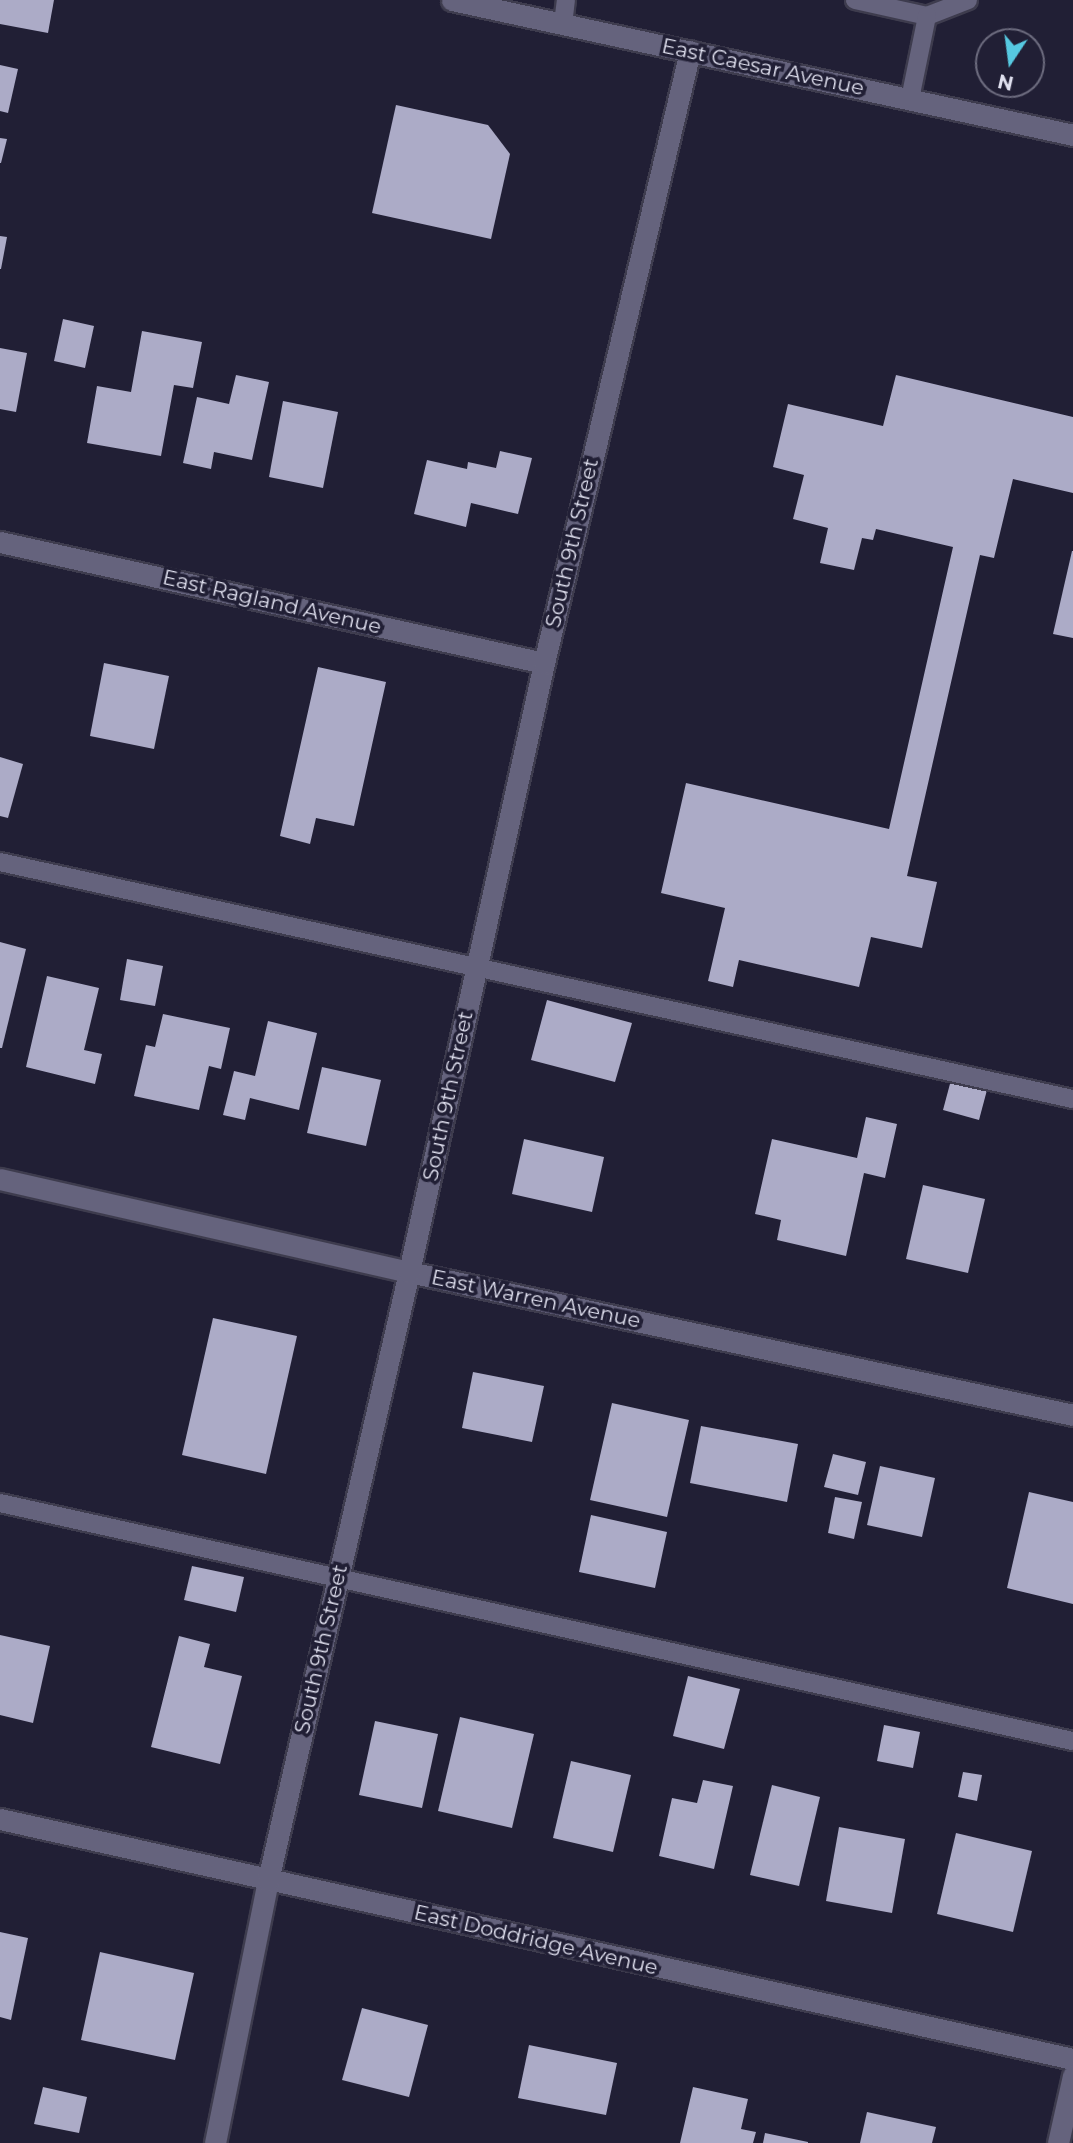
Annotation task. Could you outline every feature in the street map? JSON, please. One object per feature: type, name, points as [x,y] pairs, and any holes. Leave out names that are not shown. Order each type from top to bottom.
[{"type":"street","name":"East Caesar Avenue","points":[[452,0],[1073,135]]},
{"type":"street","name":"South 9th Street","points":[[215,2143],[268,1880],[409,1272],[544,663],[690,51]]},
{"type":"street","name":"East Ragland Avenue","points":[[0,542],[544,663]]},
{"type":"street","name":"East Warren Avenue","points":[[0,1179],[409,1272],[1073,1415]]},
{"type":"street","name":"East Doddridge Avenue","points":[[0,1819],[1073,2059]]},
{"type":"street","points":[[1058,2143],[1073,2076]]},
{"type":"lane","points":[[563,24],[566,0]]},
{"type":"lane","points":[[855,0],[927,16],[968,0]]},
{"type":"lane","points":[[910,99],[927,16]]},
{"type":"lane","points":[[0,862],[1073,1099]]},
{"type":"lane","points":[[0,1503],[1073,1741]]},
{"type":"building","points":[[0,0],[54,0],[48,33],[0,24]]},
{"type":"building","points":[[0,65],[18,69],[8,113],[0,111]]},
{"type":"building","points":[[396,105],[488,125],[510,154],[491,239],[372,213]]},
{"type":"building","points":[[0,138],[7,139],[1,163],[0,163]]},
{"type":"building","points":[[0,236],[7,237],[1,269],[0,269]]},
{"type":"building","points":[[63,319],[94,326],[85,368],[54,361]]},
{"type":"building","points":[[142,331],[202,342],[193,388],[174,385],[161,456],[87,443],[97,386],[131,392]]},
{"type":"building","points":[[0,348],[27,353],[16,412],[0,409]]},
{"type":"building","points":[[236,375],[269,382],[252,460],[214,452],[211,469],[183,463],[197,397],[229,404]]},
{"type":"building","points":[[896,375],[1073,417],[1073,493],[1013,479],[994,558],[980,555],[907,876],[937,882],[922,948],[871,937],[859,987],[739,960],[733,987],[708,981],[725,908],[661,893],[686,783],[889,829],[953,547],[876,529],[873,540],[862,538],[854,570],[820,563],[828,528],[793,519],[804,475],[773,467],[788,404],[883,426]]},
{"type":"building","points":[[283,401],[338,412],[323,488],[269,477]]},
{"type":"building","points":[[500,451],[532,458],[518,514],[471,503],[466,527],[414,514],[427,460],[467,469],[468,462],[496,468]]},
{"type":"building","points":[[1073,551],[1073,638],[1053,634]]},
{"type":"building","points":[[104,663],[169,676],[154,749],[90,736]]},
{"type":"building","points":[[318,667],[386,682],[354,826],[316,818],[310,844],[280,836]]},
{"type":"building","points":[[0,757],[23,764],[8,818],[0,816]]},
{"type":"building","points":[[0,942],[26,949],[2,1048],[0,1048]]},
{"type":"building","points":[[127,959],[163,966],[155,1006],[120,1000]]},
{"type":"building","points":[[47,976],[99,988],[84,1050],[102,1054],[95,1084],[26,1067]]},
{"type":"building","points":[[547,1000],[632,1023],[615,1082],[531,1060]]},
{"type":"building","points":[[163,1014],[230,1028],[221,1069],[209,1066],[199,1110],[134,1096],[146,1045],[155,1047]]},
{"type":"building","points":[[268,1021],[317,1033],[299,1110],[250,1098],[245,1120],[223,1115],[234,1071],[255,1076]]},
{"type":"building","points":[[322,1067],[381,1080],[366,1146],[307,1133]]},
{"type":"building","points":[[951,1080],[987,1090],[979,1120],[943,1110]]},
{"type":"building","points":[[866,1117],[897,1124],[885,1178],[864,1173],[846,1256],[777,1240],[781,1220],[755,1214],[772,1139],[857,1158]]},
{"type":"building","points":[[524,1139],[604,1157],[592,1212],[512,1194]]},
{"type":"building","points":[[923,1185],[985,1199],[968,1273],[906,1259]]},
{"type":"building","points":[[213,1318],[297,1336],[266,1474],[182,1455]]},
{"type":"building","points":[[473,1372],[544,1386],[532,1442],[462,1428]]},
{"type":"building","points":[[612,1403],[689,1420],[667,1517],[590,1500]]},
{"type":"building","points":[[701,1426],[798,1444],[787,1502],[690,1483]]},
{"type":"building","points":[[833,1454],[866,1462],[858,1495],[824,1487]]},
{"type":"building","points":[[880,1466],[935,1478],[922,1537],[867,1525]]},
{"type":"building","points":[[1029,1492],[1073,1502],[1073,1604],[1007,1588]]},
{"type":"building","points":[[835,1497],[862,1502],[854,1539],[828,1533]]},
{"type":"building","points":[[591,1515],[667,1532],[655,1588],[579,1572]]},
{"type":"building","points":[[192,1566],[244,1577],[236,1612],[184,1600]]},
{"type":"building","points":[[0,1635],[50,1646],[33,1723],[0,1715]]},
{"type":"building","points":[[179,1636],[210,1644],[204,1667],[242,1676],[220,1764],[151,1747]]},
{"type":"building","points":[[688,1676],[740,1689],[724,1749],[673,1736]]},
{"type":"building","points":[[460,1717],[534,1734],[512,1828],[438,1811]]},
{"type":"building","points":[[375,1721],[438,1734],[422,1808],[359,1795]]},
{"type":"building","points":[[884,1725],[920,1732],[913,1768],[877,1761]]},
{"type":"building","points":[[571,1761],[631,1775],[613,1852],[553,1838]]},
{"type":"building","points":[[963,1772],[982,1775],[977,1801],[958,1797]]},
{"type":"building","points":[[703,1780],[733,1786],[714,1869],[659,1856],[672,1798],[697,1803]]},
{"type":"building","points":[[772,1785],[820,1797],[799,1886],[750,1875]]},
{"type":"building","points":[[839,1827],[905,1839],[892,1913],[826,1901]]},
{"type":"building","points":[[956,1833],[1032,1851],[1013,1932],[937,1914]]},
{"type":"building","points":[[0,1932],[28,1938],[11,2020],[0,2017]]},
{"type":"building","points":[[100,1952],[194,1973],[175,2060],[81,2040]]},
{"type":"building","points":[[362,2008],[428,2025],[409,2097],[342,2080]]},
{"type":"building","points":[[529,2045],[617,2063],[606,2115],[518,2098]]},
{"type":"building","points":[[43,2087],[87,2097],[79,2133],[34,2124]]},
{"type":"building","points":[[693,2087],[748,2099],[741,2129],[756,2132],[753,2143],[680,2143]]},
{"type":"building","points":[[867,2112],[936,2127],[932,2143],[860,2143]]},
{"type":"building","points":[[765,2133],[808,2142],[808,2143],[763,2143]]}]
